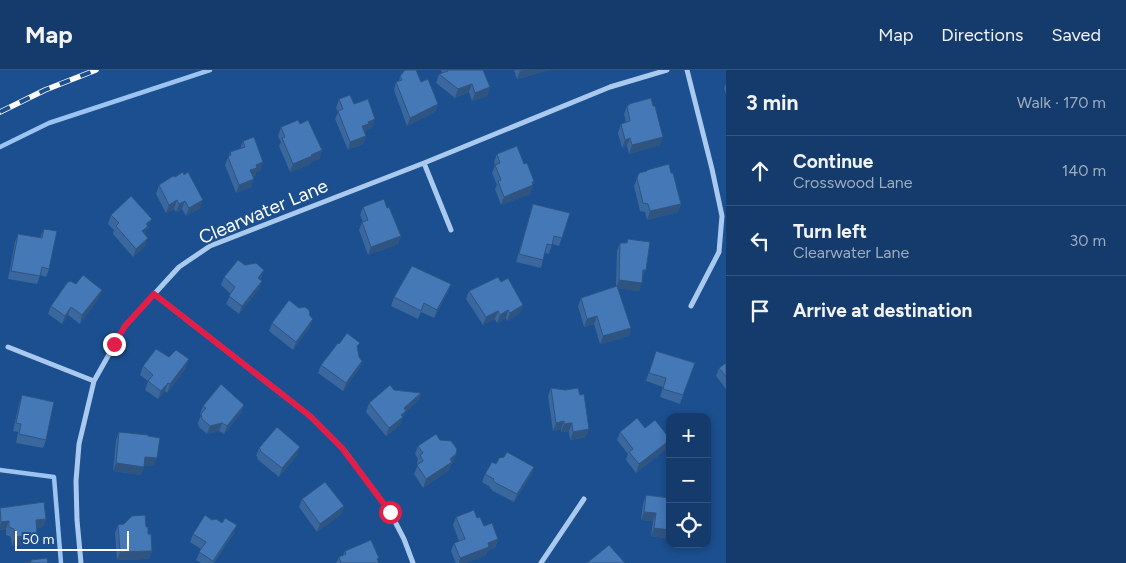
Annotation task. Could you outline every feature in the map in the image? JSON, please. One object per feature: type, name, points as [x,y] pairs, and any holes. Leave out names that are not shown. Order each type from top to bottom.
[{"type":"street","name":"Clearwater Lane","points":[[81,563],[76,481],[79,444],[94,381],[125,326],[179,267],[210,246],[610,88],[667,70]]},
{"type":"street","points":[[687,70],[722,216],[718,252],[691,306]]},
{"type":"street","points":[[424,163],[450,230]]},
{"type":"street","points":[[154,294],[310,416],[342,448],[390,512],[414,563]]},
{"type":"street","points":[[8,347],[94,381]]},
{"type":"street","points":[[541,563],[584,498]]},
{"type":"building","points":[[405,70],[416,70],[421,82],[428,79],[438,104],[410,118],[396,82],[402,80],[400,76]]},
{"type":"building","points":[[447,70],[483,70],[490,87],[475,93],[472,84],[458,89],[439,74]]},
{"type":"building","points":[[350,95],[354,104],[368,99],[375,119],[368,122],[369,124],[362,126],[366,136],[350,142],[338,111],[343,109],[339,99]]},
{"type":"building","points":[[651,98],[663,137],[632,145],[630,138],[625,140],[621,124],[630,121],[627,106]]},
{"type":"building","points":[[298,120],[300,124],[308,120],[322,150],[293,164],[282,138],[285,137],[281,127]]},
{"type":"building","points":[[254,137],[263,162],[256,165],[257,168],[250,170],[254,179],[239,185],[228,157],[231,155],[230,152],[245,147],[243,141]]},
{"type":"building","points":[[517,146],[524,164],[527,163],[534,181],[532,182],[533,185],[504,197],[498,181],[501,180],[495,165],[500,163],[497,154]]},
{"type":"building","points":[[669,164],[681,204],[650,211],[648,204],[643,203],[637,178],[639,173]]},
{"type":"building","points":[[183,172],[184,175],[188,172],[203,200],[189,208],[185,201],[179,204],[177,200],[169,205],[159,185]]},
{"type":"building","points":[[131,196],[152,219],[142,231],[148,238],[136,249],[116,226],[119,223],[111,215]]},
{"type":"building","points":[[384,199],[401,236],[371,247],[362,222],[368,220],[363,207]]},
{"type":"building","points":[[533,204],[570,213],[562,238],[554,236],[552,245],[547,244],[543,260],[519,254]]},
{"type":"building","points":[[44,229],[57,231],[49,269],[42,267],[40,276],[11,271],[18,234],[42,238]]},
{"type":"building","points":[[628,239],[650,242],[646,270],[643,270],[642,283],[619,280],[620,243],[627,243]]},
{"type":"building","points":[[238,260],[245,265],[256,263],[264,270],[258,278],[262,281],[242,306],[229,296],[235,287],[224,277]]},
{"type":"building","points":[[412,266],[451,284],[437,310],[424,303],[421,311],[394,297]]},
{"type":"building","points":[[83,275],[102,290],[82,315],[71,307],[65,316],[51,306],[67,283],[70,281],[76,284]]},
{"type":"building","points":[[498,277],[501,282],[508,278],[523,305],[510,313],[508,310],[500,315],[498,311],[486,317],[469,291]]},
{"type":"building","points":[[617,286],[631,328],[603,336],[597,316],[587,319],[581,298]]},
{"type":"building","points":[[289,300],[299,308],[305,307],[309,310],[310,316],[313,319],[296,342],[272,323]]},
{"type":"building","points":[[347,333],[360,343],[357,346],[359,357],[362,361],[346,383],[321,365]]},
{"type":"building","points":[[156,349],[169,357],[176,350],[189,359],[170,384],[168,383],[161,391],[148,381],[153,375],[143,366]]},
{"type":"building","points":[[656,351],[695,363],[683,395],[663,389],[666,378],[649,373]]},
{"type":"building","points":[[726,363],[726,377],[719,368]]},
{"type":"building","points":[[221,384],[244,405],[227,426],[222,423],[210,426],[202,419],[201,414],[206,408],[203,406]]},
{"type":"building","points":[[390,385],[394,390],[421,393],[404,408],[406,411],[401,415],[403,417],[389,428],[369,403]]},
{"type":"building","points":[[551,388],[565,390],[578,388],[580,395],[584,394],[589,429],[573,432],[572,423],[564,424],[564,421],[556,423]]},
{"type":"building","points":[[22,395],[54,402],[46,440],[19,434],[21,424],[16,423]]},
{"type":"building","points":[[637,418],[645,428],[655,420],[666,434],[666,443],[639,464],[629,452],[633,449],[620,432]]},
{"type":"building","points":[[277,427],[300,447],[282,468],[260,451],[259,448]]},
{"type":"building","points":[[119,432],[160,438],[157,458],[145,457],[144,467],[116,463]]},
{"type":"building","points":[[436,434],[440,440],[451,441],[457,449],[456,454],[450,459],[452,462],[426,479],[417,465],[423,461],[420,455],[423,453],[418,446]]},
{"type":"building","points":[[507,452],[534,467],[517,494],[496,483],[494,479],[485,474],[492,462],[496,464],[499,458],[504,457]]},
{"type":"building","points":[[325,482],[344,506],[320,524],[302,499]]},
{"type":"building","points":[[646,495],[666,498],[666,530],[654,528],[656,513],[644,512]]},
{"type":"building","points":[[44,502],[46,519],[36,520],[37,535],[15,537],[14,529],[9,527],[9,521],[1,522],[0,508]]},
{"type":"building","points":[[474,510],[477,518],[480,517],[484,526],[492,523],[498,539],[488,543],[489,547],[460,558],[454,543],[465,539],[456,517]]},
{"type":"building","points":[[145,515],[148,534],[151,534],[152,551],[120,552],[118,525],[124,524],[132,516]]},
{"type":"building","points":[[205,515],[212,520],[216,519],[222,523],[225,518],[237,525],[213,561],[199,552],[206,542],[193,534]]},
{"type":"building","points":[[371,540],[379,558],[377,559],[379,563],[341,563],[339,557],[346,554],[345,551]]},
{"type":"building","points":[[609,545],[625,563],[587,563]]},
{"type":"building","points":[[47,558],[48,563],[24,563],[31,562],[31,560]]},
{"type":"waterway","points":[[0,147],[49,123],[210,70]]},
{"type":"waterway","points":[[0,470],[54,477],[61,563]]},
{"type":"railway","points":[[0,112],[45,90],[96,70]]},
{"type":"route","points":[[114,344],[125,326],[154,294],[310,416],[342,448],[390,512]]}]
